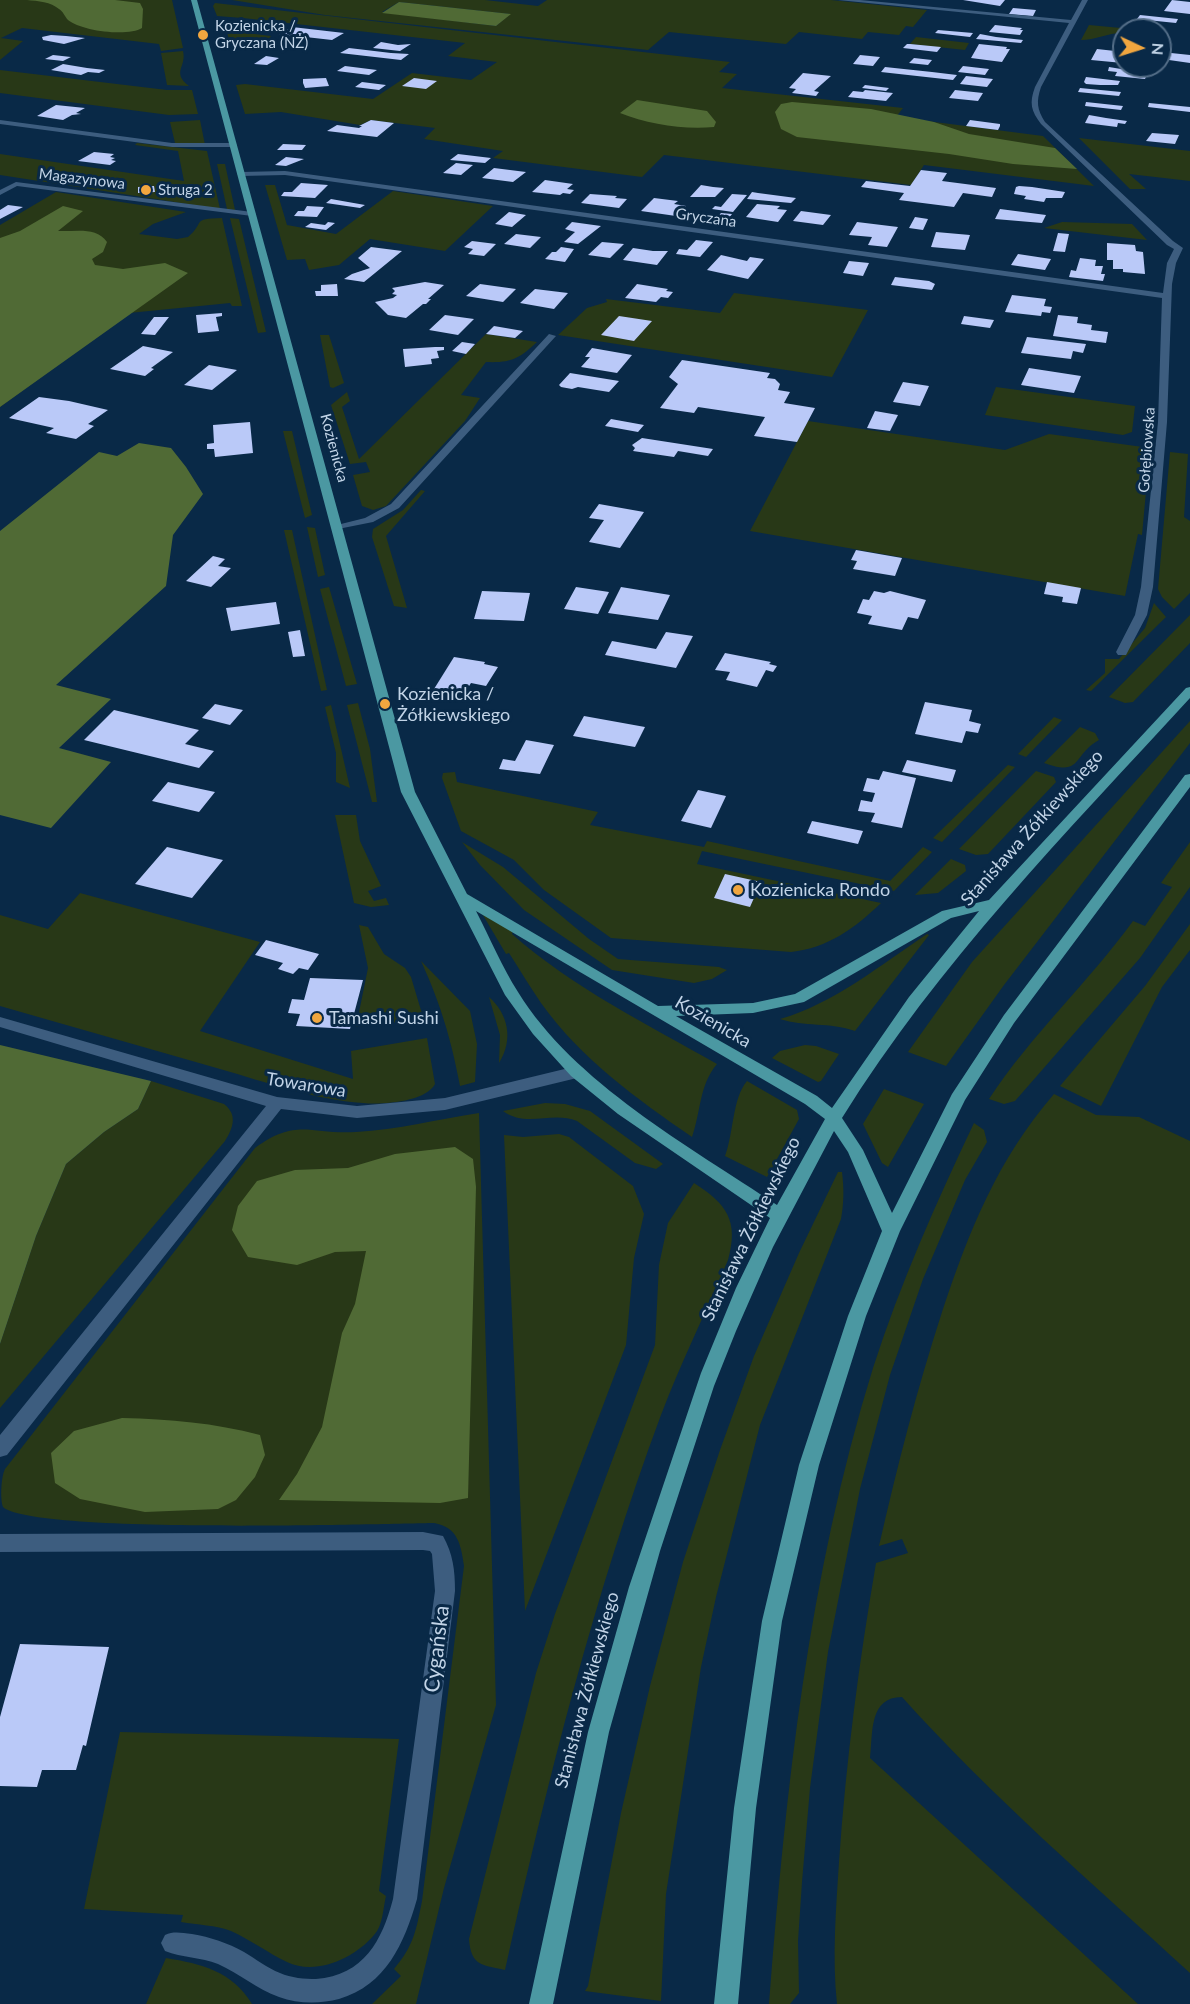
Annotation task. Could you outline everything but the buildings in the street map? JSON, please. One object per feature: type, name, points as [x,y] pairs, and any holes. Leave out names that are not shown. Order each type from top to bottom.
[{"type":"main road","name":"Kozienicka","points":[[194,0],[408,792],[433,844],[463,897],[512,995],[538,1030],[577,1072],[624,1110],[780,1216]]},
{"type":"main road","name":"Stanisława Żółkiewskiego","points":[[541,2004],[590,1766],[626,1628],[710,1373],[747,1284],[780,1216],[834,1118],[903,1016],[995,903],[1190,691]]},
{"type":"main road","points":[[726,2004],[745,1808],[772,1621],[809,1464],[856,1316],[891,1231],[952,1109],[1009,1019],[1190,778]]},
{"type":"main road","name":"Kozienicka","points":[[463,897],[812,1100],[834,1118],[855,1150],[891,1231]]},
{"type":"main road","points":[[656,1011],[753,1008],[799,999],[947,914],[995,903]]},
{"type":"street","points":[[841,0],[1073,22]]},
{"type":"street","points":[[1085,0],[1038,87],[1034,98],[1034,110],[1043,123],[1065,145],[1170,243],[1190,252]]},
{"type":"street","points":[[0,122],[172,145],[233,145]]},
{"type":"street","name":"Gryczana","points":[[241,174],[285,173],[1167,296]]},
{"type":"street","name":"Magazynowa","points":[[0,193],[16,184],[252,214]]},
{"type":"street","name":"Gołębiowska","points":[[1122,651],[1141,615],[1148,587],[1166,371],[1167,296],[1174,254],[1179,248]]},
{"type":"street","points":[[337,528],[369,520],[395,506],[552,336]]},
{"type":"street","name":"Towarowa","points":[[0,1022],[277,1103],[357,1112],[445,1104],[577,1072]]},
{"type":"street","points":[[0,1449],[277,1103]]},
{"type":"street","name":"Cygańska","points":[[0,1543],[423,1541],[436,1542],[443,1553],[446,1567],[445,1591],[405,1899],[399,1924],[385,1952],[369,1972],[346,1986],[324,1991],[302,1990],[274,1983],[246,1965],[220,1953],[173,1943]]},
{"type":"green space","points":[[0,0],[172,0],[183,48],[161,51],[159,44],[22,28],[1,38],[23,41],[0,60]]},
{"type":"green space","points":[[27,0],[115,0],[140,3],[143,9],[142,28],[126,32],[93,30],[74,24],[52,5]]},
{"type":"green space","points":[[232,0],[485,0],[538,6],[547,0],[831,0],[927,10],[913,27],[906,26],[899,35],[868,32],[862,39],[799,32],[786,44],[669,32],[648,50],[325,15]],"holes":[[[399,2],[510,14],[496,26],[382,12]]]},
{"type":"green space","points":[[399,2],[511,14],[496,26],[382,13]]},
{"type":"green space","points":[[215,3],[730,62],[719,72],[737,74],[722,88],[903,108],[896,117],[1043,136],[1094,186],[924,165],[911,185],[664,155],[642,177],[493,158],[503,151],[424,139],[435,128],[371,120],[360,125],[281,112],[245,114],[236,85],[245,84],[373,99],[412,73],[471,80],[497,62],[448,56],[465,43],[217,16],[213,6]]},
{"type":"green space","points":[[222,21],[244,22],[246,33],[271,36],[269,39],[229,39],[225,26],[220,23]]},
{"type":"green space","points":[[1089,25],[1112,27],[1112,34],[1081,40]]},
{"type":"green space","points":[[916,37],[969,43],[965,50],[910,44]]},
{"type":"green space","points":[[183,51],[184,57],[180,73],[189,86],[167,85],[161,53]]},
{"type":"green space","points":[[0,70],[167,90],[192,90],[198,114],[169,115],[0,93]]},
{"type":"green space","points":[[637,100],[707,111],[716,122],[714,127],[678,127],[620,113]]},
{"type":"green space","points":[[792,102],[871,109],[934,122],[969,134],[1055,148],[1077,169],[1013,164],[949,154],[797,137],[781,129],[775,112],[781,104]]},
{"type":"green space","points":[[200,120],[205,145],[175,143],[170,122]]},
{"type":"green space","points":[[1079,138],[1190,151],[1190,181],[1129,174],[1146,189],[1130,189]]},
{"type":"green space","points":[[137,143],[207,151],[220,209],[0,175],[0,154],[184,181],[178,151],[135,145]]},
{"type":"green space","points":[[217,164],[225,164],[235,210],[227,209]]},
{"type":"green space","points":[[265,185],[275,185],[287,225],[336,234],[393,191],[493,206],[445,251],[370,239],[339,265],[309,270],[305,259],[287,260]]},
{"type":"green space","points":[[56,192],[186,212],[153,224],[139,234],[177,239],[188,237],[202,220],[222,218],[242,306],[232,306],[230,303],[129,313],[0,407],[0,225]]},
{"type":"green space","points":[[63,206],[83,211],[58,231],[91,232],[107,242],[103,252],[92,259],[95,265],[123,269],[165,263],[188,273],[0,407],[0,238],[20,231]]},
{"type":"green space","points":[[230,218],[239,219],[266,332],[258,333]]},
{"type":"green space","points":[[1062,222],[1132,224],[1147,240],[1044,228]]},
{"type":"green space","points":[[734,293],[868,310],[832,377],[558,335],[587,308],[607,302],[606,299],[720,313]]},
{"type":"green space","points":[[486,334],[537,342],[514,359],[486,362],[461,395],[480,398],[465,421],[386,506],[373,510],[362,506],[353,475],[370,472],[366,462],[350,464],[331,405],[347,392],[350,401],[342,407],[359,459]]},
{"type":"green space","points":[[320,335],[329,335],[344,383],[333,388],[330,387]]},
{"type":"green space","points":[[996,387],[1135,406],[1132,432],[1123,435],[985,415]]},
{"type":"green space","points":[[808,421],[1005,450],[1049,434],[1150,448],[1142,535],[1138,534],[1125,596],[750,531]]},
{"type":"green space","points":[[283,431],[292,431],[312,515],[305,518]]},
{"type":"green space","points":[[139,443],[171,448],[203,494],[173,535],[166,586],[56,685],[111,699],[59,748],[111,762],[51,828],[0,815],[0,531],[99,452],[117,456]]},
{"type":"green space","points":[[1170,452],[1188,454],[1184,517],[1190,521],[1190,593],[1174,609],[1162,597],[1158,589]]},
{"type":"green space","points":[[421,490],[425,491],[386,536],[407,608],[394,606],[372,537],[373,529],[403,510]]},
{"type":"green space","points":[[307,527],[315,528],[325,575],[318,577]]},
{"type":"green space","points":[[284,530],[292,530],[327,690],[321,691]]},
{"type":"green space","points":[[329,587],[357,684],[346,686],[320,589]]},
{"type":"green space","points":[[1154,603],[1166,617],[1091,691],[1086,690],[1105,673],[1105,659],[1119,659],[1145,628]]},
{"type":"green space","points":[[1190,615],[1190,643],[1133,702],[1125,703],[1109,697]]},
{"type":"green space","points":[[358,703],[370,749],[377,802],[372,802],[347,705]]},
{"type":"green space","points":[[331,705],[350,788],[336,782],[336,753],[325,707]]},
{"type":"green space","points":[[1054,717],[1062,720],[1026,757],[1018,754]]},
{"type":"green space","points":[[1190,721],[1190,743],[1004,985],[946,1066],[908,1052],[972,962]]},
{"type":"green space","points":[[1080,727],[1095,733],[1099,740],[1071,766],[1056,767],[1044,763]]},
{"type":"green space","points":[[1008,765],[1015,767],[942,842],[933,838]]},
{"type":"green space","points":[[1036,771],[1054,777],[1056,782],[988,854],[976,855],[959,849]]},
{"type":"green space","points":[[455,772],[457,782],[598,812],[590,825],[704,847],[707,841],[890,881],[923,847],[932,852],[894,891],[702,851],[697,864],[881,903],[861,921],[840,935],[804,950],[791,952],[611,938],[544,890],[514,860],[461,831],[442,778],[443,773]]},
{"type":"green space","points":[[335,815],[356,815],[360,841],[381,886],[368,891],[374,901],[386,898],[389,905],[371,907],[354,903]]},
{"type":"green space","points":[[462,842],[503,867],[589,939],[618,959],[719,967],[727,970],[712,979],[694,983],[612,970],[524,910],[480,865]]},
{"type":"green space","points":[[1190,842],[1190,887],[1140,958],[1015,1101],[1004,1104],[989,1099],[1023,1053],[1133,921],[1145,926],[1172,887],[1161,883]]},
{"type":"green space","points":[[951,859],[965,865],[966,871],[938,893],[915,895]]},
{"type":"green space","points":[[80,893],[260,942],[200,1031],[353,1079],[351,1051],[427,1038],[435,1084],[422,1095],[391,1103],[363,1103],[327,1098],[291,1090],[0,1006],[0,915],[48,929]]},
{"type":"green space","points":[[477,905],[513,930],[512,934],[535,953],[585,988],[717,1064],[707,1081],[692,1137],[611,1077],[574,1042],[541,1003],[509,953],[506,954]]},
{"type":"green space","points":[[1190,924],[1190,950],[1162,987],[1101,1106],[1060,1086],[1145,986]]},
{"type":"green space","points":[[359,925],[368,927],[384,954],[405,968],[411,977],[423,1017],[418,1020],[356,1027],[368,968]]},
{"type":"green space","points":[[927,934],[929,935],[855,1031],[836,1026],[780,1019],[819,1004],[875,970]]},
{"type":"green space","points":[[421,961],[470,1011],[477,1044],[475,1082],[460,1086],[445,1022]]},
{"type":"green space","points":[[489,997],[501,1011],[507,1027],[504,1054],[499,1063],[500,1035]]},
{"type":"green space","points":[[0,1045],[151,1081],[138,1109],[104,1132],[66,1164],[36,1236],[0,1344]]},
{"type":"green space","points":[[805,1045],[816,1046],[839,1054],[821,1081],[818,1082],[772,1058],[780,1051]]},
{"type":"green space","points":[[151,1081],[224,1104],[233,1117],[230,1131],[225,1141],[0,1408],[0,1344],[36,1236],[66,1164],[104,1132],[138,1109]]},
{"type":"green space","points":[[747,1081],[797,1110],[799,1119],[767,1177],[725,1156],[738,1097]]},
{"type":"green space","points":[[884,1089],[924,1104],[888,1167],[882,1163],[863,1124]]},
{"type":"green space","points":[[1054,1094],[1096,1115],[1139,1117],[1190,1141],[1190,1973],[1006,1804],[902,1697],[891,1699],[878,1709],[873,1727],[870,1758],[1138,2004],[837,2004],[835,1933],[845,1787],[870,1600],[876,1563],[908,1553],[902,1539],[879,1546],[886,1516],[924,1370],[942,1312],[974,1225],[1016,1145]]},
{"type":"green space","points":[[545,1103],[565,1104],[590,1111],[663,1164],[656,1169],[635,1163],[577,1121],[568,1118],[530,1119],[512,1116],[503,1111]]},
{"type":"green space","points":[[479,1113],[496,1705],[444,1888],[416,2004],[372,2004],[401,1976],[394,1969],[413,1937],[422,1901],[464,1566],[457,1538],[448,1528],[434,1523],[207,1526],[75,1521],[28,1515],[3,1507],[2,1482],[5,1469],[255,1148],[282,1133],[294,1130],[371,1131]]},
{"type":"green space","points":[[974,1123],[984,1130],[987,1142],[965,1180],[923,1279],[890,1375],[860,1489],[828,1652],[810,1788],[798,1941],[799,1993],[790,2004],[769,2004],[792,1762],[816,1604],[832,1525],[873,1368],[919,1244]]},
{"type":"green space","points":[[559,1134],[569,1137],[633,1186],[644,1214],[634,1258],[626,1345],[525,1611],[504,1135],[523,1137]]},
{"type":"green space","points":[[455,1147],[473,1159],[476,1187],[468,1498],[440,1503],[279,1500],[297,1474],[322,1427],[342,1333],[355,1304],[366,1251],[335,1252],[297,1265],[248,1257],[232,1230],[238,1206],[257,1181],[295,1170],[348,1168],[395,1154]]},
{"type":"green space","points":[[838,1172],[842,1172],[843,1184],[841,1219],[760,1425],[716,1597],[701,1667],[666,1894],[661,2001],[585,1991],[588,1986],[621,1813],[650,1686],[683,1562],[754,1356],[799,1253]]},
{"type":"green space","points":[[694,1183],[715,1198],[728,1215],[732,1234],[728,1260],[661,1415],[614,1551],[555,1759],[505,1970],[490,1967],[479,1963],[472,1955],[469,1939],[536,1673],[555,1614],[655,1345],[659,1265],[668,1223]]},
{"type":"green space","points":[[122,1418],[192,1422],[260,1435],[265,1455],[255,1477],[236,1500],[218,1509],[145,1512],[80,1499],[55,1483],[51,1453],[74,1431]]},
{"type":"green space","points":[[120,1732],[399,1739],[379,1891],[386,1896],[377,1931],[366,1943],[346,1957],[322,1966],[310,1967],[287,1962],[231,1931],[181,1922],[183,1915],[84,1909]]},
{"type":"green space","points":[[166,1958],[204,1966],[215,1971],[235,1984],[252,2004],[146,2004]]},
{"type":"place","name":"Kozienicka / Gryczana (NŻ)","points":[[203,35]]},
{"type":"place","name":"Struga 2","points":[[146,190]]},
{"type":"place","name":"Kozienicka / Żółkiewskiego","points":[[385,704]]},
{"type":"place","name":"Kozienicka Rondo","points":[[738,890]]},
{"type":"place","name":"Tamashi Sushi","points":[[317,1018]]}]
